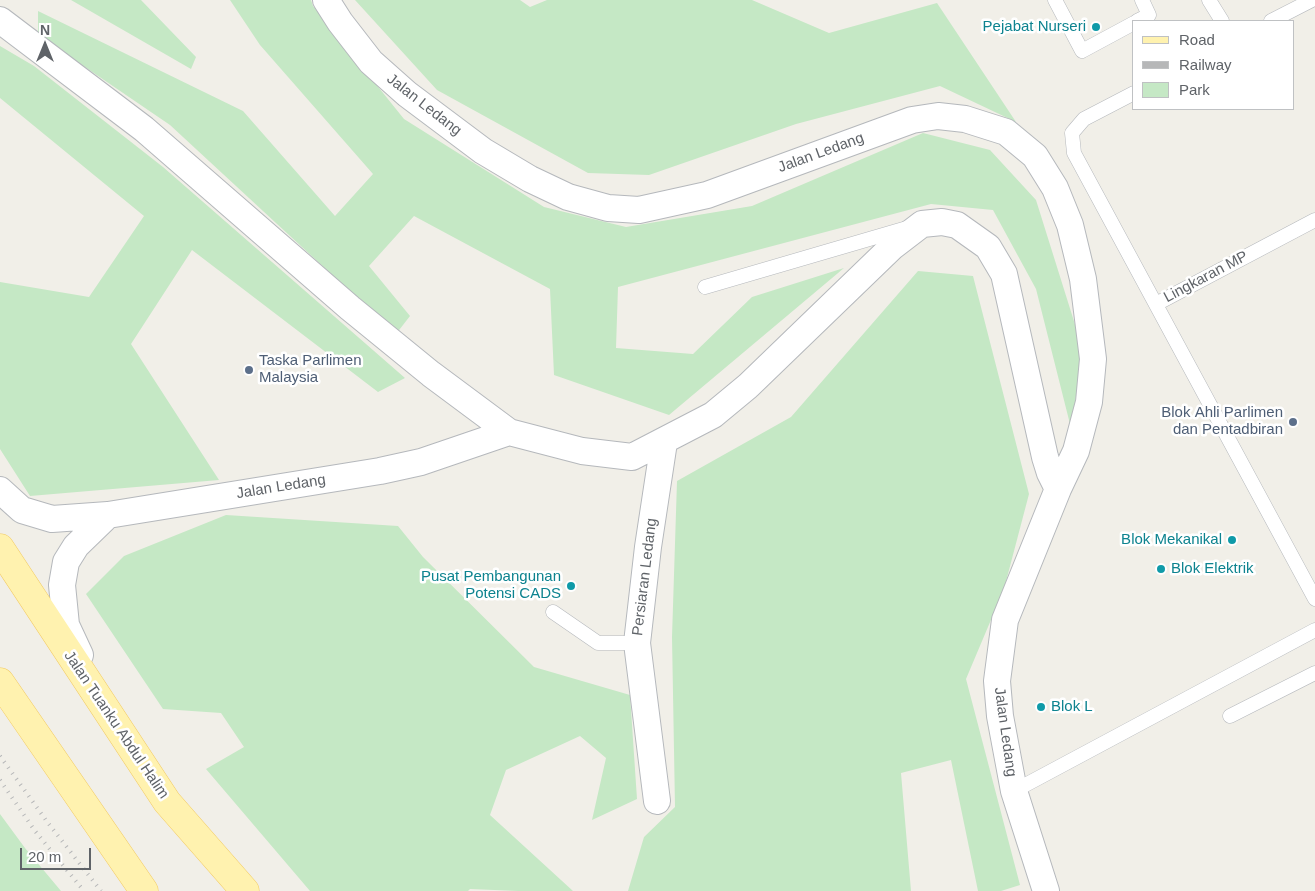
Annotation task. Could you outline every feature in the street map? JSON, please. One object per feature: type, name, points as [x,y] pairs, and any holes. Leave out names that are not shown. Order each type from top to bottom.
[{"type":"main road","name":"Jalan Tuanku Abdul Halim","points":[[0,548],[107,713],[168,802],[245,891]]},
{"type":"main road","points":[[0,682],[144,891]]},
{"type":"street","name":"Jalan Ledang","points":[[326,0],[340,22],[371,62],[407,94],[483,151],[530,179],[568,197],[608,208],[639,210],[707,195],[912,120],[938,116],[964,119],[1006,132],[1035,156],[1055,188],[1070,226],[1083,279],[1093,358],[1089,402],[1076,451],[1058,489],[1005,620],[997,681],[1000,716],[1014,791],[1046,891]]},
{"type":"street","points":[[0,20],[144,129],[350,308],[431,374],[509,432],[582,452],[632,458],[713,415],[748,386],[892,247],[922,224],[942,222],[957,225],[988,247],[1004,274],[1045,457],[1058,489]]},
{"type":"street","name":"Jalan Ledang","points":[[0,490],[22,510],[52,519],[108,515],[380,471],[421,462],[509,432]]},
{"type":"street","name":"Persiaran Ledang","points":[[657,802],[637,643],[648,547],[664,442]]},
{"type":"street","points":[[107,713],[66,625],[62,585],[66,562],[76,546],[108,515]]},
{"type":"lane","points":[[1055,0],[1082,51],[1132,24]]},
{"type":"lane","points":[[1139,20],[1149,15],[1142,0]]},
{"type":"lane","points":[[1209,0],[1221,20]]},
{"type":"lane","points":[[1273,20],[1312,0]]},
{"type":"lane","points":[[1132,94],[1084,119],[1072,133],[1074,153],[1156,304]]},
{"type":"lane","name":"Lingkaran MP","points":[[1315,220],[1156,304],[1315,599]]},
{"type":"lane","points":[[704,287],[922,224]]},
{"type":"lane","points":[[553,612],[598,643],[637,643]]},
{"type":"lane","points":[[1014,791],[1315,630]]},
{"type":"lane","points":[[1230,716],[1315,673]]},
{"type":"green space","points":[[71,0],[141,0],[196,57],[191,69]]},
{"type":"green space","points":[[230,0],[311,0],[313,6],[404,119],[544,207],[626,227],[752,206],[923,133],[990,150],[1036,200],[1083,350],[1071,428],[1036,289],[993,210],[931,204],[618,287],[616,348],[693,354],[752,297],[844,268],[669,415],[554,375],[550,289],[414,216],[369,266],[410,316],[396,334],[170,125],[38,35],[38,11],[243,111],[335,216],[373,174],[260,45]]},
{"type":"green space","points":[[355,0],[520,0],[530,7],[547,0],[752,0],[829,33],[937,3],[1016,122],[940,86],[796,124],[649,175],[588,173],[437,90]]},
{"type":"green space","points":[[0,46],[34,66],[163,167],[405,378],[378,392],[192,250],[131,344],[219,480],[30,496],[0,449],[0,282],[89,297],[144,216],[0,98]]},
{"type":"green space","points":[[918,271],[973,276],[1029,494],[1004,589],[966,679],[1020,885],[1001,891],[978,891],[951,760],[901,773],[911,891],[628,891],[644,837],[675,807],[672,637],[677,481],[791,417]]},
{"type":"green space","points":[[226,515],[398,526],[423,557],[534,667],[630,695],[637,799],[592,820],[606,758],[580,736],[506,770],[490,815],[573,891],[470,889],[468,891],[310,891],[206,769],[244,747],[221,713],[163,709],[86,594],[124,556]]},
{"type":"green space","points":[[0,814],[25,848],[61,891],[0,891]]},
{"type":"railway","points":[[0,756],[48,823],[101,891]]},
{"type":"railway","points":[[0,780],[35,831],[84,891]]},
{"type":"place","name":"Pejabat Nurseri","points":[[1096,27]]},
{"type":"place","name":"Taska Parlimen Malaysia","points":[[249,370]]},
{"type":"place","name":"Blok Ahli Parlimen dan Pentadbiran","points":[[1293,422]]},
{"type":"place","name":"Blok Mekanikal","points":[[1232,540]]},
{"type":"place","name":"Blok Elektrik","points":[[1161,569]]},
{"type":"place","name":"Pusat Pembangunan Potensi CADS","points":[[571,586]]},
{"type":"place","name":"Blok L","points":[[1041,707]]}]
